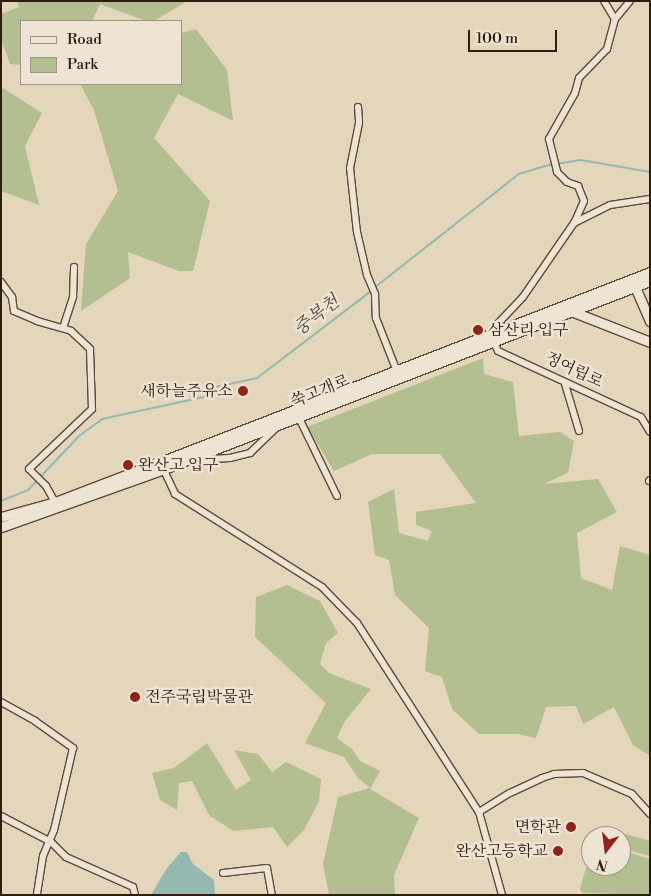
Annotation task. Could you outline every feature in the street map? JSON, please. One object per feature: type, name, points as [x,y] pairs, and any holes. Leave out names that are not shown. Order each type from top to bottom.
[{"type":"street","points":[[604,1],[616,18]]},
{"type":"street","points":[[491,336],[523,297],[574,223],[584,201],[578,186],[567,182],[555,167],[549,139],[575,93],[579,78],[607,49],[616,18],[630,1]]},
{"type":"street","points":[[358,107],[359,123],[350,183],[357,232],[369,280],[375,294],[376,318],[396,369]]},
{"type":"street","points":[[574,223],[610,205],[650,199]]},
{"type":"street","points":[[63,328],[73,297],[74,267]]},
{"type":"street","name":"쑥고개로","points":[[1,527],[162,466],[396,369],[571,310],[633,282],[650,272]]},
{"type":"street","name":"쑥고개로","points":[[1,518],[162,466],[188,460],[280,424],[491,336],[633,282],[650,280]]},
{"type":"street","points":[[1,282],[12,297],[14,311],[37,322],[71,331],[90,349],[92,409],[29,469],[46,486],[55,502]]},
{"type":"street","points":[[633,282],[650,321]]},
{"type":"street","points":[[571,310],[650,342]]},
{"type":"street","name":"정여립로","points":[[491,336],[498,351],[565,384],[641,417],[650,432]]},
{"type":"street","points":[[565,384],[579,430]]},
{"type":"street","points":[[298,416],[337,496]]},
{"type":"street","points":[[188,460],[230,458],[250,453],[280,424]]},
{"type":"street","points":[[162,466],[176,494],[322,587],[357,623],[479,812],[502,895]]},
{"type":"street","points":[[1,702],[35,721],[73,748],[51,842],[43,856],[37,895]]},
{"type":"street","points":[[479,812],[510,793],[542,778],[554,774],[583,774],[632,794],[650,814]]},
{"type":"street","points":[[1,816],[51,842],[66,857],[133,887],[135,895]]},
{"type":"street","points":[[223,873],[268,868],[272,895]]},
{"type":"green space","points":[[17,1],[183,1],[184,3],[156,20],[143,20],[100,4],[92,20],[20,20],[20,65],[10,64],[1,39],[1,14],[19,7]]},
{"type":"green space","points":[[196,29],[227,70],[233,121],[178,94],[154,138],[210,201],[193,271],[179,271],[128,252],[130,278],[81,311],[86,244],[118,191],[94,110],[81,85],[182,85],[182,33]]},
{"type":"green space","points":[[1,87],[42,113],[25,146],[39,205],[1,191]]},
{"type":"green space","points":[[483,358],[484,374],[513,382],[519,436],[560,432],[574,441],[568,473],[543,484],[598,479],[617,512],[577,533],[581,578],[612,590],[620,546],[650,555],[650,756],[633,745],[614,707],[583,724],[576,706],[546,707],[536,738],[517,734],[479,734],[452,709],[442,677],[425,671],[429,628],[395,595],[389,560],[375,555],[368,502],[394,489],[399,533],[428,541],[432,531],[416,525],[416,512],[476,503],[440,454],[372,454],[334,471],[307,427]]},
{"type":"green space","points":[[287,585],[320,601],[338,633],[326,643],[320,664],[329,673],[371,689],[345,721],[337,738],[352,749],[360,761],[380,771],[370,789],[419,818],[394,875],[395,895],[329,895],[323,864],[338,797],[370,788],[358,778],[344,757],[305,743],[326,703],[255,637],[256,597]]},
{"type":"green space","points":[[207,743],[236,790],[251,780],[234,750],[258,754],[272,772],[286,762],[321,779],[319,801],[304,830],[287,847],[273,827],[233,831],[209,815],[192,781],[179,783],[177,810],[160,800],[152,773],[174,768]]},
{"type":"green space","points":[[631,836],[650,841],[650,856],[631,851]]},
{"type":"green space","points":[[631,853],[650,859],[650,895],[582,893],[580,889],[584,876],[631,876]]},
{"type":"water","points":[[181,852],[187,852],[193,864],[214,880],[215,895],[151,895],[167,868]]},
{"type":"waterway","name":"중복천","points":[[374,288],[519,174],[549,165],[581,160],[650,172]]},
{"type":"waterway","name":"중복천","points":[[1,501],[28,490],[79,436],[102,419],[204,397],[211,388],[257,378],[371,291]]},
{"type":"place","name":"삼산리 입구","points":[[478,330]]},
{"type":"place","name":"새하늘주유소","points":[[243,391]]},
{"type":"place","name":"완산고 입구","points":[[128,465]]},
{"type":"place","name":"전주국립박물관","points":[[135,697]]},
{"type":"place","name":"면학관","points":[[571,827]]},
{"type":"place","name":"완산고등학교","points":[[558,851]]}]
